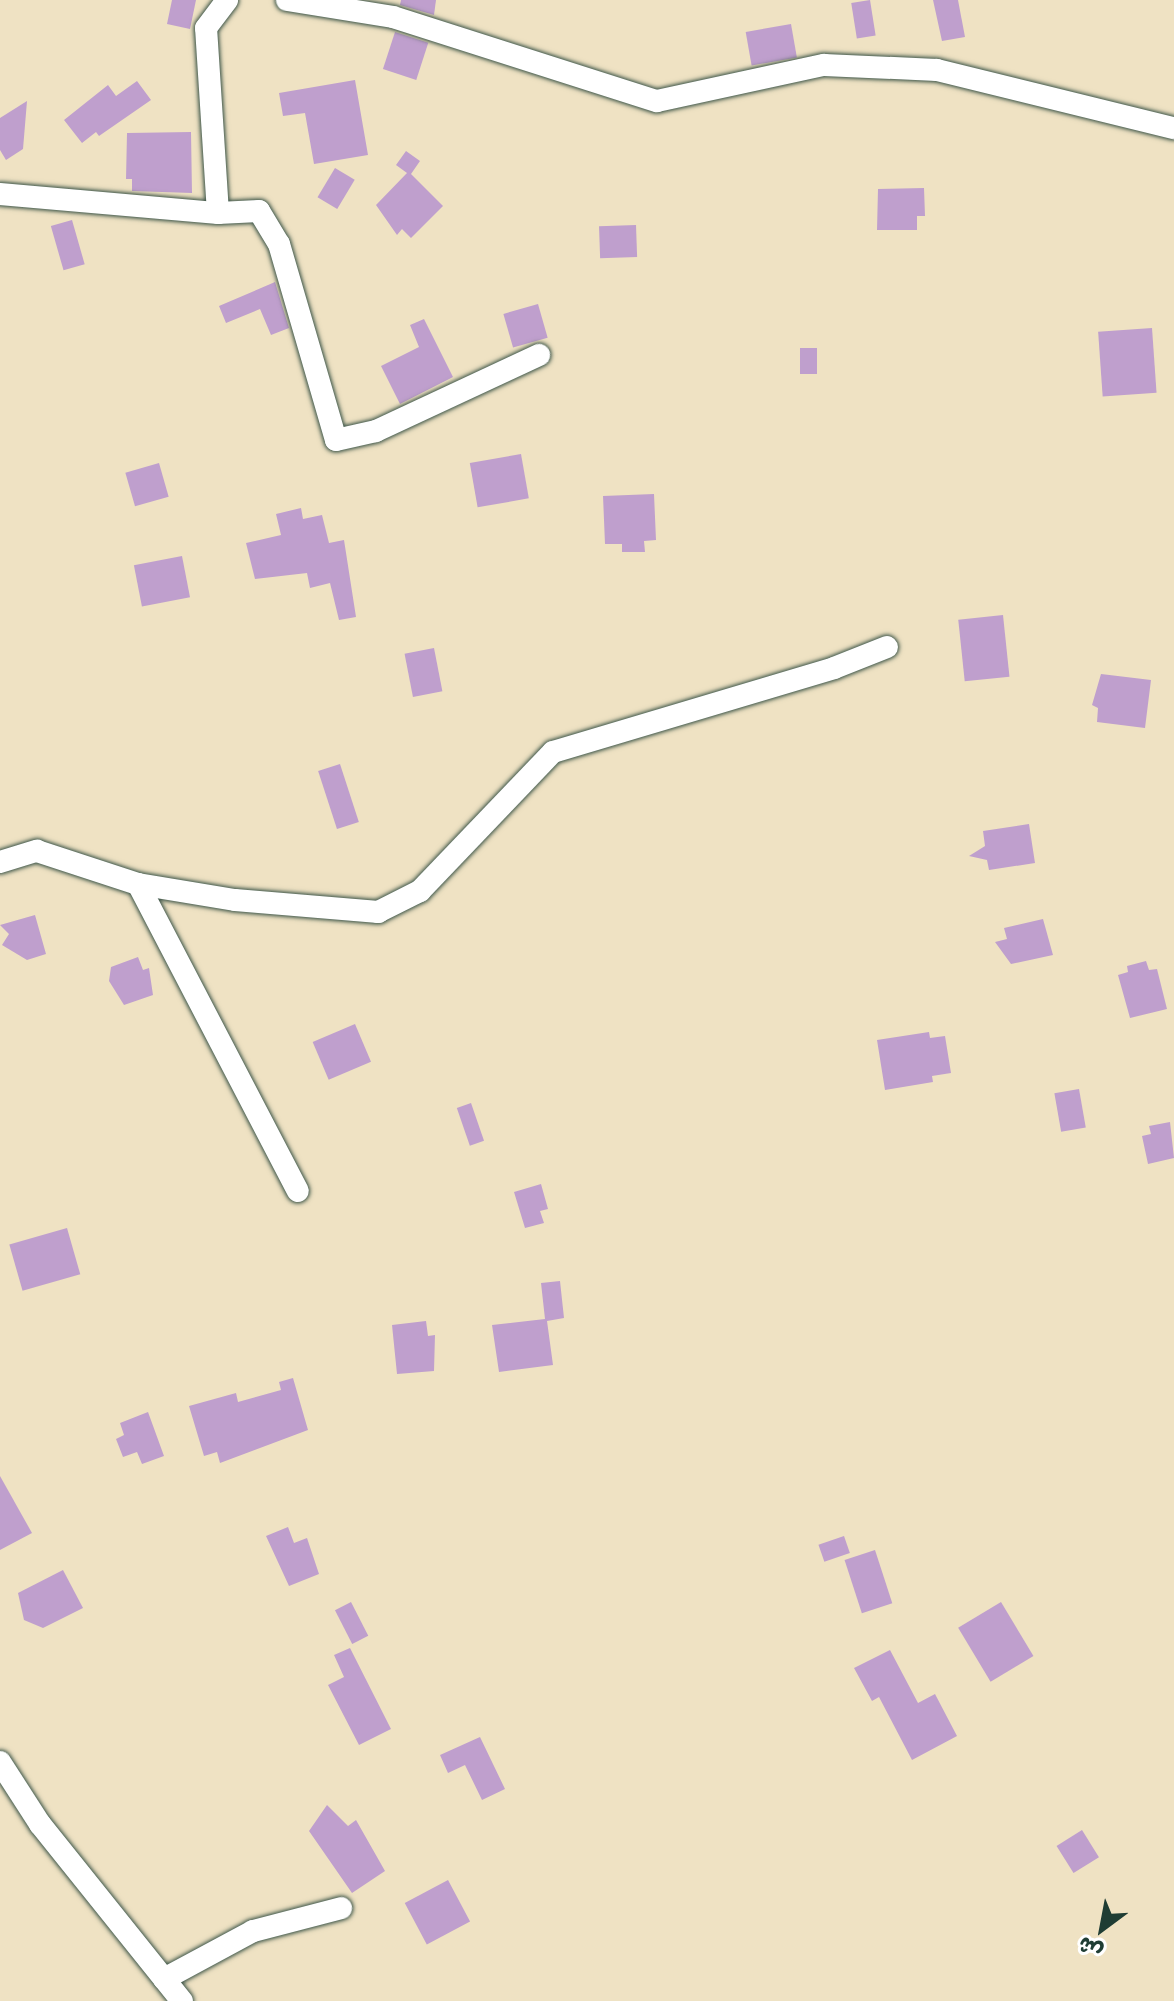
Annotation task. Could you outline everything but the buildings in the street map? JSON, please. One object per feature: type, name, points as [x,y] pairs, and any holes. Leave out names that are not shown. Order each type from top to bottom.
[{"type":"street","points":[[218,213],[206,28],[227,0]]},
{"type":"street","points":[[287,0],[393,17],[657,101],[824,65],[937,70],[1174,128]]},
{"type":"street","points":[[0,194],[218,213],[259,211],[279,244],[336,440],[376,431],[539,355]]},
{"type":"street","points":[[0,862],[37,851],[138,884],[235,900],[378,912],[420,891],[553,752],[834,668],[887,647]]},
{"type":"street","points":[[138,884],[298,1191]]},
{"type":"street","points":[[0,1762],[40,1824],[182,2001]]},
{"type":"street","points":[[164,1979],[253,1931],[341,1908]]}]
